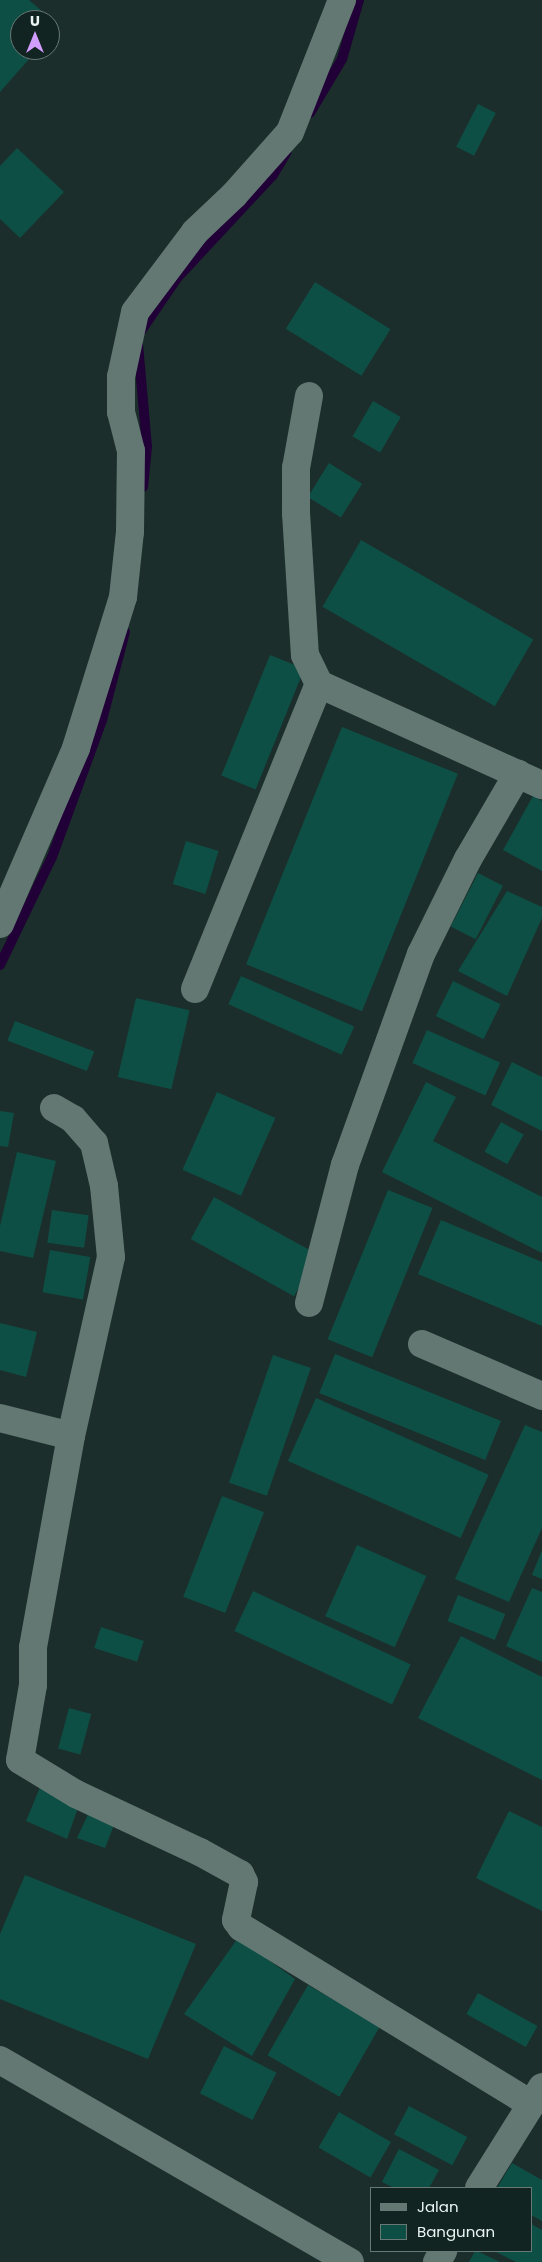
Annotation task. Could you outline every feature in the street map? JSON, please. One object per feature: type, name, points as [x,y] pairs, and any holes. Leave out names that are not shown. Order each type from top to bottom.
[{"type":"street","points":[[0,924],[76,748],[123,597],[130,532],[131,451],[121,412],[121,376],[135,312],[195,232],[234,195],[290,132],[342,0]]},
{"type":"street","points":[[309,396],[296,468],[296,513],[305,655],[319,684],[542,784]]},
{"type":"street","points":[[195,989],[319,684]]},
{"type":"street","points":[[309,1303],[345,1165],[421,954],[468,859],[518,773]]},
{"type":"street","points":[[54,1108],[73,1119],[94,1143],[104,1186],[111,1257],[71,1436],[33,1648],[33,1685],[20,1760],[64,1786],[200,1852],[240,1874],[244,1882],[236,1920],[241,1927],[537,2096],[480,2187]]},
{"type":"street","points":[[422,1344],[542,1396]]},
{"type":"street","points":[[0,1418],[71,1436]]},
{"type":"street","points":[[0,2060],[350,2262]]},
{"type":"building","points":[[0,0],[29,0],[41,10],[10,10],[10,60],[28,60],[0,92]]},
{"type":"building","points":[[478,104],[496,113],[474,156],[456,147]]},
{"type":"building","points":[[17,148],[64,192],[20,238],[0,219],[0,166]]},
{"type":"building","points":[[315,282],[390,329],[361,376],[286,329]]},
{"type":"building","points":[[373,401],[401,417],[380,453],[352,437]]},
{"type":"building","points":[[329,463],[362,484],[341,518],[308,497]]},
{"type":"building","points":[[361,540],[533,640],[495,706],[322,607]]},
{"type":"building","points":[[270,655],[304,669],[256,789],[221,776]]},
{"type":"building","points":[[342,727],[458,774],[362,1011],[246,964]]},
{"type":"building","points":[[533,796],[542,801],[542,871],[503,850]]},
{"type":"building","points":[[186,841],[219,851],[205,894],[173,884]]},
{"type":"building","points":[[478,873],[503,886],[476,939],[451,926]]},
{"type":"building","points":[[507,891],[542,907],[542,918],[507,996],[458,971]]},
{"type":"building","points":[[241,976],[354,1026],[342,1055],[228,1004]]},
{"type":"building","points":[[453,981],[501,1004],[484,1039],[436,1016]]},
{"type":"building","points":[[136,998],[190,1010],[171,1089],[118,1077]]},
{"type":"building","points":[[15,1021],[94,1051],[87,1071],[7,1041]]},
{"type":"building","points":[[427,1030],[500,1063],[485,1095],[412,1063]]},
{"type":"building","points":[[512,1062],[542,1077],[542,1131],[491,1105]]},
{"type":"building","points":[[426,1082],[456,1097],[433,1141],[542,1197],[542,1253],[382,1172]]},
{"type":"building","points":[[217,1092],[275,1118],[241,1196],[182,1170]]},
{"type":"building","points":[[0,1111],[14,1113],[8,1147],[0,1146]]},
{"type":"building","points":[[501,1122],[524,1135],[507,1164],[485,1152]]},
{"type":"building","points":[[17,1152],[56,1161],[33,1258],[0,1251],[0,1226]]},
{"type":"building","points":[[388,1190],[433,1208],[372,1357],[328,1339]]},
{"type":"building","points":[[214,1197],[317,1254],[294,1296],[191,1239]]},
{"type":"building","points":[[52,1210],[89,1215],[84,1248],[47,1243]]},
{"type":"building","points":[[441,1220],[542,1262],[542,1326],[418,1274]]},
{"type":"building","points":[[50,1250],[90,1257],[83,1299],[43,1292]]},
{"type":"building","points":[[0,1323],[37,1332],[26,1377],[0,1370]]},
{"type":"building","points":[[335,1354],[501,1421],[485,1460],[319,1393]]},
{"type":"building","points":[[273,1355],[311,1368],[267,1496],[229,1483]]},
{"type":"building","points":[[316,1398],[489,1475],[461,1538],[288,1461]]},
{"type":"building","points":[[525,1425],[542,1432],[542,1528],[509,1602],[455,1579]]},
{"type":"building","points":[[222,1496],[264,1512],[225,1613],[183,1597]]},
{"type":"building","points":[[357,1545],[426,1576],[395,1647],[325,1616]]},
{"type":"building","points":[[542,1550],[542,1579],[532,1575]]},
{"type":"building","points":[[532,1588],[542,1592],[542,1662],[506,1646]]},
{"type":"building","points":[[253,1591],[411,1665],[392,1704],[234,1631]]},
{"type":"building","points":[[458,1595],[505,1614],[495,1640],[448,1621]]},
{"type":"building","points":[[101,1627],[144,1641],[137,1662],[94,1648]]},
{"type":"building","points":[[461,1636],[542,1677],[542,1780],[418,1718]]},
{"type":"building","points":[[69,1708],[91,1714],[80,1755],[58,1749]]},
{"type":"building","points":[[41,1785],[79,1805],[67,1839],[26,1821]]},
{"type":"building","points":[[91,1808],[116,1820],[105,1848],[77,1838]]},
{"type":"building","points":[[509,1811],[542,1827],[542,1911],[476,1878]]},
{"type":"building","points":[[25,1875],[196,1944],[148,2059],[0,1999],[0,1934]]},
{"type":"building","points":[[238,1938],[295,1979],[252,2056],[184,2014]]},
{"type":"building","points":[[308,1985],[380,2026],[339,2097],[268,2055]]},
{"type":"building","points":[[478,1993],[537,2026],[526,2047],[466,2014]]},
{"type":"building","points":[[224,2046],[277,2073],[253,2120],[200,2093]]},
{"type":"building","points":[[409,2106],[467,2137],[452,2165],[394,2134]]},
{"type":"building","points":[[339,2112],[391,2142],[370,2178],[318,2148]]},
{"type":"building","points":[[399,2149],[439,2170],[430,2187],[392,2187],[382,2182]]},
{"type":"building","points":[[512,2163],[542,2180],[542,2221],[532,2216],[532,2187],[498,2187]]},
{"type":"building","points":[[532,2225],[542,2230],[542,2262],[516,2262],[496,2252],[532,2252]]},
{"type":"building","points":[[474,2252],[479,2252],[500,2262],[469,2262]]},
{"type":"waterway","points":[[310,113],[342,59],[359,0]]},
{"type":"waterway","points":[[141,331],[177,278],[273,175],[286,153]]},
{"type":"waterway","points":[[138,344],[147,447],[143,487]]},
{"type":"waterway","points":[[0,965],[52,857],[102,720],[125,632]]}]
